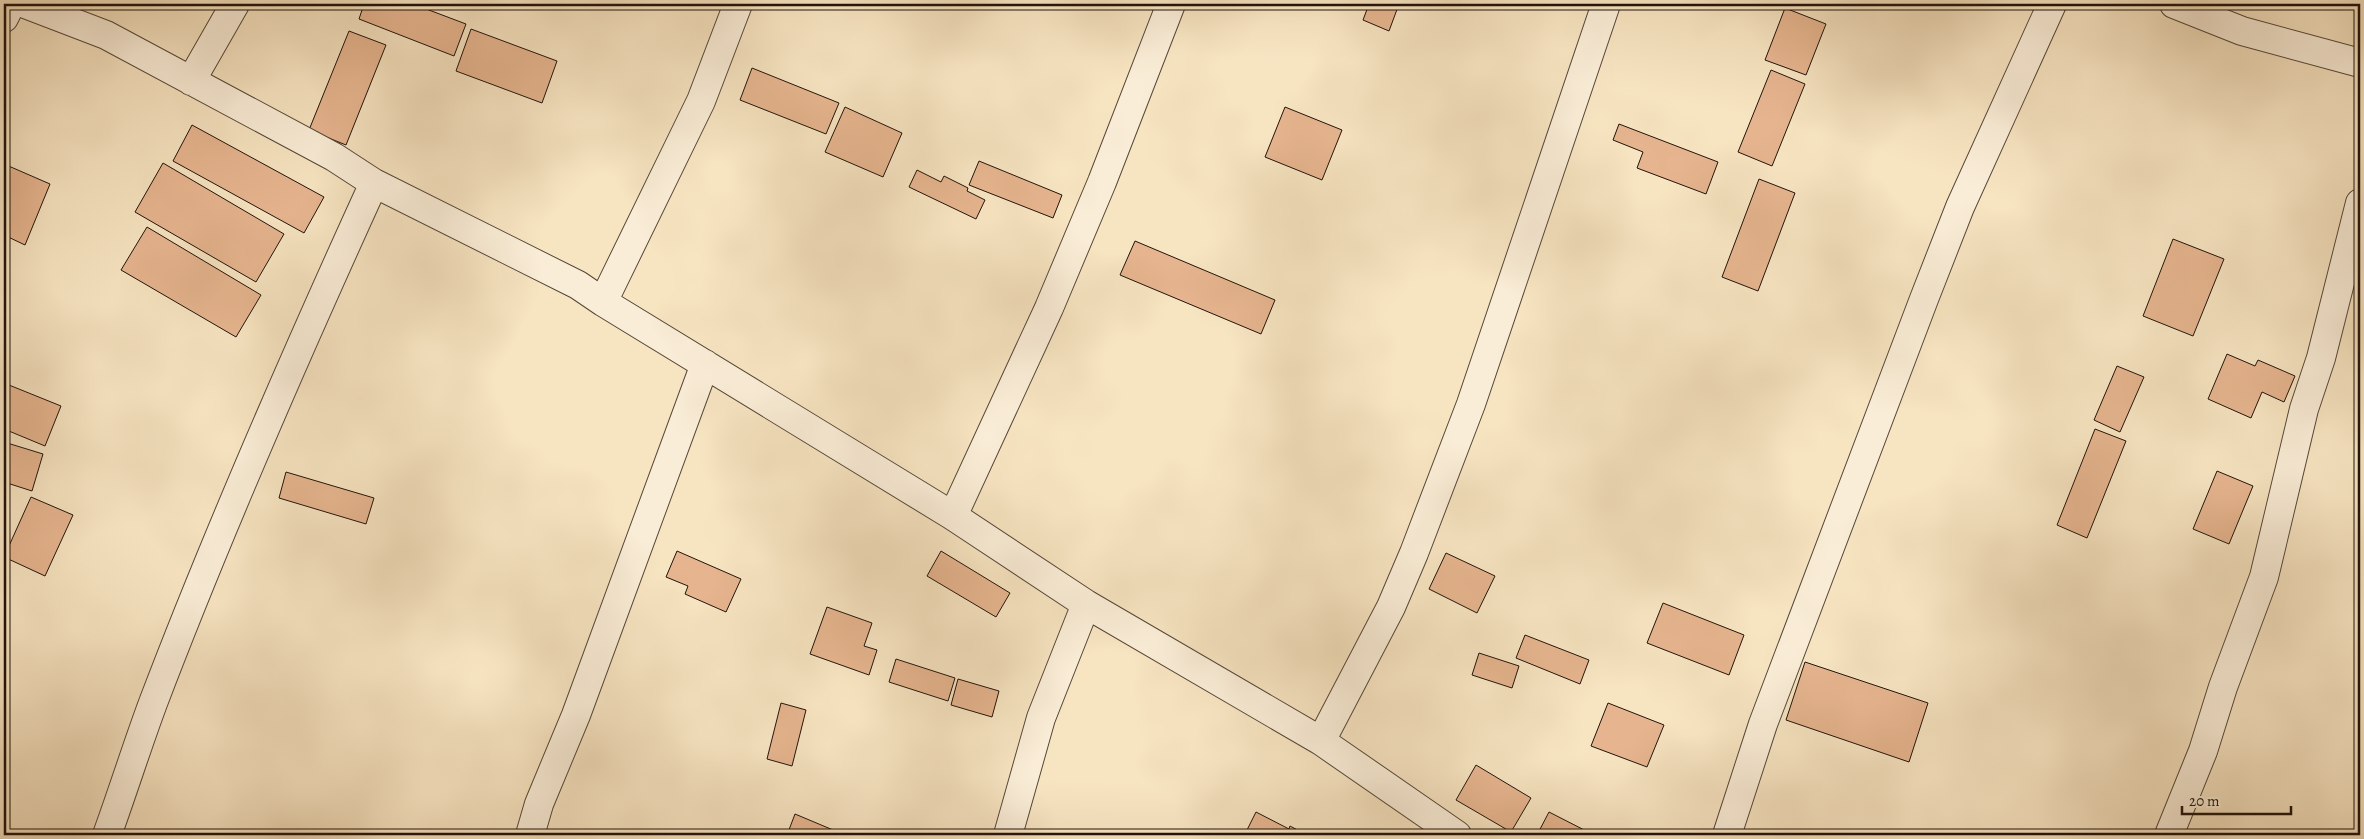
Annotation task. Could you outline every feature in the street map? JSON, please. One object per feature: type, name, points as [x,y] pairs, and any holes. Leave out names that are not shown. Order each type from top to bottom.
[{"type":"street","points":[[4,18],[11,4]]},
{"type":"street","points":[[26,4],[106,35],[334,157],[374,183],[578,285],[602,302],[953,516],[1086,604],[1321,741],[1440,830]]},
{"type":"street","points":[[191,81],[235,4]]},
{"type":"street","points":[[602,302],[701,101],[738,4]]},
{"type":"street","points":[[953,516],[1049,308],[1102,182],[1171,4]]},
{"type":"street","points":[[1321,741],[1391,607],[1417,544],[1471,404],[1606,4]]},
{"type":"street","points":[[1727,835],[1763,724],[1924,299],[1960,207],[2052,4]]},
{"type":"street","points":[[2174,4],[2242,31],[2360,62]]},
{"type":"street","points":[[107,835],[153,704],[216,544],[280,390],[374,183]]},
{"type":"street","points":[[2169,835],[2203,751],[2264,577],[2304,409],[2321,358],[2360,203]]},
{"type":"street","points":[[530,835],[539,804],[576,715],[705,364]]},
{"type":"street","points":[[1008,835],[1041,718],[1086,604]]},
{"type":"building","points":[[364,4],[413,4],[466,24],[454,56],[359,19]]},
{"type":"building","points":[[1369,4],[1399,4],[1389,31],[1363,20]]},
{"type":"building","points":[[1785,8],[1826,24],[1806,75],[1765,60]]},
{"type":"building","points":[[471,29],[557,61],[542,103],[456,71]]},
{"type":"building","points":[[349,31],[386,45],[346,145],[309,130]]},
{"type":"building","points":[[752,68],[839,103],[826,134],[740,100]]},
{"type":"building","points":[[1771,70],[1805,84],[1772,166],[1738,152]]},
{"type":"building","points":[[845,107],[902,133],[883,177],[825,152]]},
{"type":"building","points":[[1285,107],[1342,130],[1322,180],[1265,157]]},
{"type":"building","points":[[1619,124],[1718,162],[1706,194],[1637,168],[1643,152],[1613,140]]},
{"type":"building","points":[[192,125],[324,197],[304,233],[173,161]]},
{"type":"building","points":[[979,161],[1062,195],[1053,218],[969,185]]},
{"type":"building","points":[[163,163],[284,234],[256,282],[135,212]]},
{"type":"building","points":[[4,164],[50,184],[25,245],[4,235]]},
{"type":"building","points":[[917,170],[941,182],[944,176],[968,188],[967,191],[985,200],[976,219],[909,187]]},
{"type":"building","points":[[1759,179],[1795,193],[1758,291],[1722,277]]},
{"type":"building","points":[[147,227],[261,295],[236,337],[121,270]]},
{"type":"building","points":[[2173,239],[2224,259],[2193,336],[2143,316]]},
{"type":"building","points":[[1135,241],[1275,300],[1261,334],[1120,275]]},
{"type":"building","points":[[2227,354],[2255,366],[2258,360],[2295,376],[2284,402],[2262,392],[2251,418],[2208,399]]},
{"type":"building","points":[[2117,366],[2144,377],[2120,432],[2094,420]]},
{"type":"building","points":[[4,383],[61,406],[45,446],[4,429]]},
{"type":"building","points":[[2095,429],[2126,441],[2087,538],[2057,525]]},
{"type":"building","points":[[4,442],[43,454],[32,491],[4,482]]},
{"type":"building","points":[[2217,471],[2253,486],[2229,544],[2193,529]]},
{"type":"building","points":[[286,472],[374,498],[366,524],[279,498]]},
{"type":"building","points":[[31,497],[73,515],[45,576],[4,557]]},
{"type":"building","points":[[677,551],[741,579],[726,612],[685,594],[688,586],[666,577]]},
{"type":"building","points":[[941,551],[1010,593],[996,617],[927,576]]},
{"type":"building","points":[[1446,553],[1495,576],[1477,613],[1429,589]]},
{"type":"building","points":[[1663,603],[1744,635],[1729,675],[1647,643]]},
{"type":"building","points":[[827,607],[872,623],[864,646],[877,650],[869,675],[810,654]]},
{"type":"building","points":[[1525,635],[1589,660],[1580,684],[1516,658]]},
{"type":"building","points":[[1479,653],[1519,666],[1512,688],[1472,675]]},
{"type":"building","points":[[896,659],[955,678],[948,701],[889,682]]},
{"type":"building","points":[[1805,662],[1928,703],[1909,762],[1786,720]]},
{"type":"building","points":[[958,679],[999,691],[992,717],[951,705]]},
{"type":"building","points":[[781,703],[806,710],[792,766],[767,759]]},
{"type":"building","points":[[1608,703],[1664,725],[1647,767],[1591,746]]},
{"type":"building","points":[[1476,765],[1531,798],[1511,832],[1456,800]]},
{"type":"building","points":[[1256,812],[1289,829],[1290,826],[1307,835],[1257,835],[1247,830]]},
{"type":"building","points":[[1549,812],[1594,835],[1537,835]]},
{"type":"building","points":[[795,814],[845,835],[787,835]]}]
